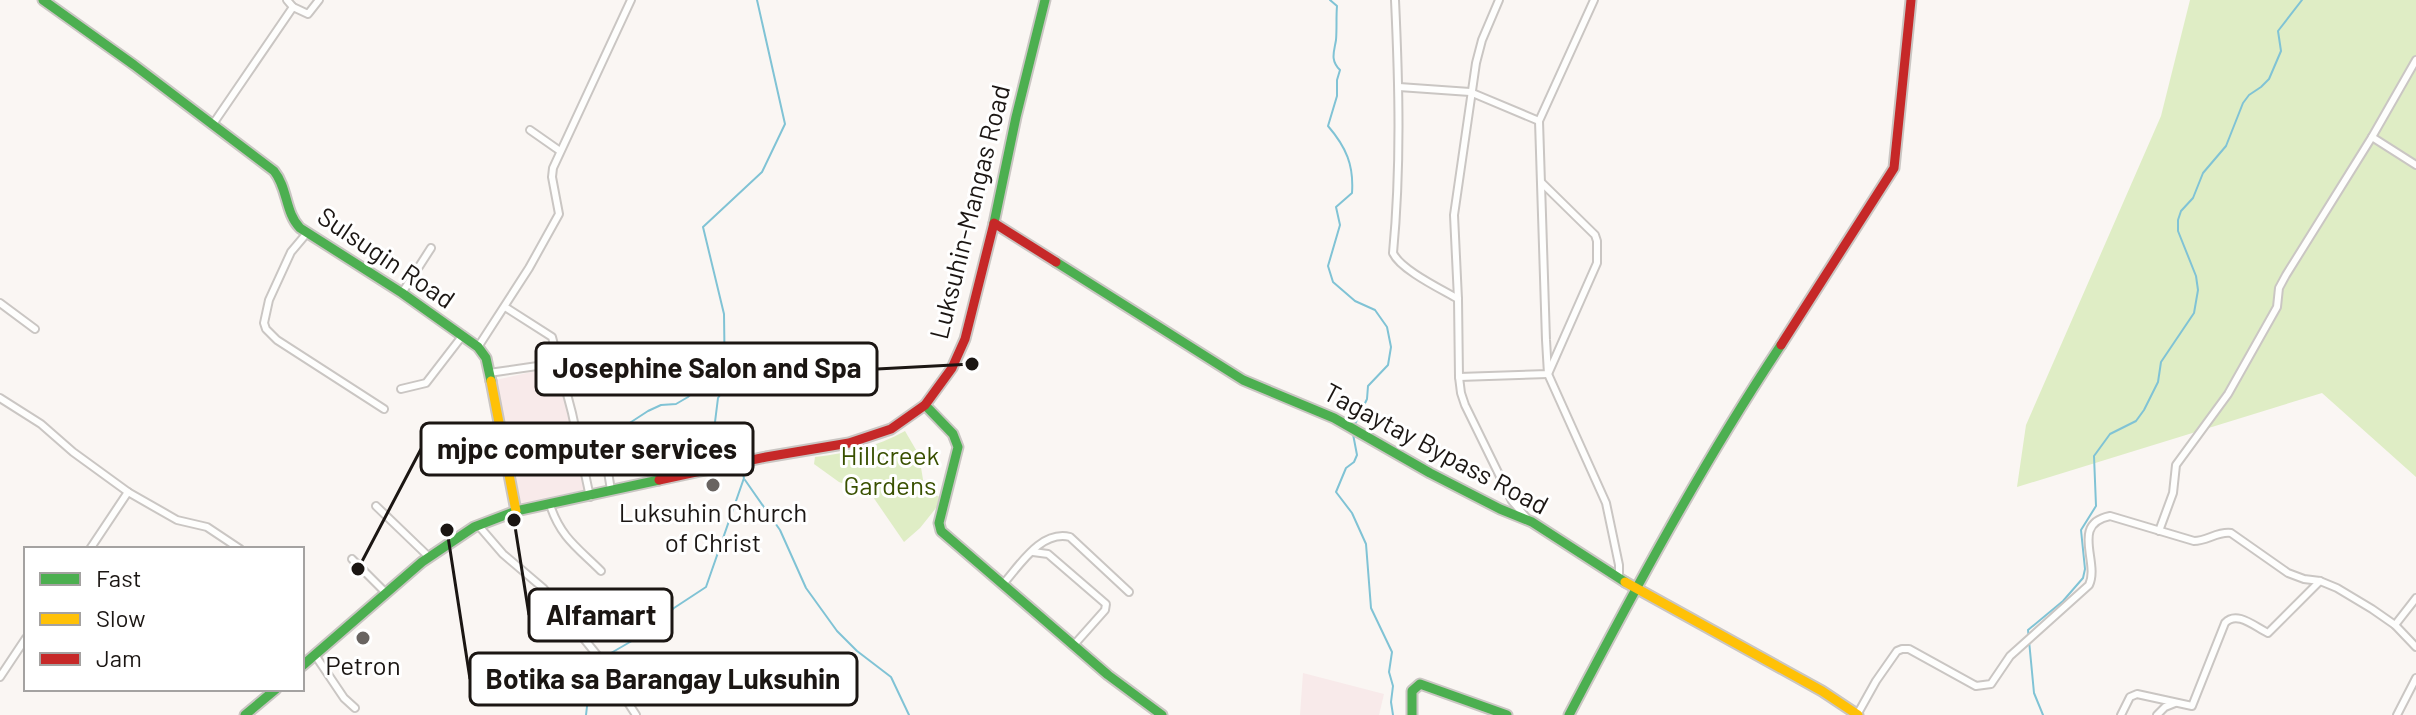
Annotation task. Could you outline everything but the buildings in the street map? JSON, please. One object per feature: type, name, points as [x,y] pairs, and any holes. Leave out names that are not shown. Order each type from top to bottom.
[{"type":"main road","name":"Sulsugin Road","points":[[43,0],[274,171],[282,181],[293,221],[307,233],[402,293],[478,347],[486,358],[516,511]]},
{"type":"main road","name":"Luksuhin-Mangas Road","points":[[304,664],[428,556],[477,524],[516,511],[871,437],[891,429],[925,405],[952,368],[965,339],[1045,0]]},
{"type":"main road","points":[[1569,715],[1635,589],[1735,414],[1894,168],[1911,0]]},
{"type":"main road","name":"Tagaytay Bypass Road","points":[[994,223],[1243,380],[1334,418],[1430,473],[1532,522],[1635,589],[1822,691],[1857,715]]},
{"type":"main road","points":[[925,405],[953,434],[958,447],[940,529],[1073,646],[1162,715]]},
{"type":"main road","points":[[1412,715],[1412,691],[1420,684],[1507,715]]},
{"type":"main road","points":[[245,715],[274,691]]},
{"type":"street","points":[[287,0],[293,7],[308,14],[319,0]]},
{"type":"street","points":[[478,347],[559,214],[553,168],[631,0]]},
{"type":"street","points":[[1395,0],[1399,87],[1398,195],[1393,253],[1403,265],[1458,299]]},
{"type":"street","points":[[1499,0],[1482,40],[1470,92],[1454,215],[1459,377],[1465,405],[1512,501],[1532,522]]},
{"type":"street","points":[[1594,0],[1539,121],[1548,374],[1606,503],[1619,579]]},
{"type":"street","points":[[213,124],[293,7]]},
{"type":"street","points":[[2159,531],[2173,493],[2176,465],[2228,394],[2277,307],[2279,288],[2286,275],[2416,60]]},
{"type":"street","points":[[1399,87],[1470,92],[1539,121]]},
{"type":"street","points":[[530,130],[560,151]]},
{"type":"street","points":[[2372,137],[2416,165]]},
{"type":"street","points":[[1542,183],[1595,235],[1597,241],[1597,263],[1548,374]]},
{"type":"street","points":[[307,233],[291,252],[269,300],[264,323],[266,329],[384,409]]},
{"type":"street","points":[[402,293],[431,248]]},
{"type":"street","points":[[0,303],[30,322],[35,329]]},
{"type":"street","points":[[505,307],[552,337],[590,497]]},
{"type":"street","points":[[401,389],[426,383],[463,335]]},
{"type":"street","points":[[489,373],[558,363]]},
{"type":"street","points":[[1459,377],[1548,374]]},
{"type":"street","points":[[0,398],[41,424],[128,492],[177,520],[207,527],[237,547]]},
{"type":"street","points":[[603,442],[612,492]]},
{"type":"street","points":[[91,547],[128,492]]},
{"type":"street","points":[[550,505],[563,535],[601,571]]},
{"type":"street","points":[[376,506],[428,556]]},
{"type":"street","points":[[1857,715],[1879,677],[1897,651],[1902,649],[1909,649],[1959,678],[1982,687],[1995,681],[2005,662],[2092,580],[2088,537],[2098,520],[2110,516],[2194,541],[2229,532],[2288,573],[2337,588],[2395,625],[2416,647]]},
{"type":"street","points":[[477,524],[503,554],[543,588],[597,655],[636,715]]},
{"type":"street","points":[[1003,584],[1046,539],[1053,536],[1070,537],[1129,592]]},
{"type":"street","points":[[220,547],[226,539]]},
{"type":"street","points":[[1033,552],[1048,554],[1106,604],[1105,610],[1073,646]]},
{"type":"street","points":[[352,559],[386,593]]},
{"type":"street","points":[[2118,715],[2124,711],[2130,697],[2137,694],[2190,707],[2194,704],[2225,623],[2230,618],[2238,617],[2268,633],[2320,581]]},
{"type":"street","points":[[2395,625],[2416,598]]},
{"type":"street","points":[[0,677],[24,641]]},
{"type":"street","points":[[315,655],[344,698],[355,708]]},
{"type":"street","points":[[2397,715],[2416,678]]},
{"type":"street","points":[[2157,715],[2175,703]]},
{"type":"shaded area","points":[[558,366],[588,489],[521,503],[496,380]]},
{"type":"shaded area","points":[[1303,673],[1384,694],[1379,715],[1300,715]]},
{"type":"green space","points":[[2190,0],[2416,0],[2416,477],[2322,393],[2017,487],[2026,425],[2161,116]]},
{"type":"green space","name":"Hillcreek Gardens","points":[[905,431],[919,455],[925,492],[944,498],[920,528],[904,542],[871,494],[839,482],[814,464],[815,457],[862,448]]},
{"type":"waterway","points":[[738,459],[733,445],[714,430],[718,398],[725,388],[724,314],[703,227],[762,172],[785,124],[757,0]]},
{"type":"waterway","points":[[1330,0],[1337,6],[1334,56],[1340,70],[1337,96],[1328,126],[1348,157],[1352,193],[1336,207],[1340,225],[1328,266],[1333,282],[1355,301],[1375,310],[1387,327],[1391,347],[1388,365],[1368,386],[1367,399],[1355,424]]},
{"type":"waterway","points":[[2043,715],[2034,693],[2028,630],[2063,601],[2083,578],[2081,530],[2096,506],[2094,456],[2110,434],[2136,421],[2144,410],[2158,382],[2161,362],[2194,313],[2198,290],[2196,276],[2178,231],[2181,211],[2193,198],[2203,173],[2226,146],[2243,103],[2269,79],[2281,51],[2278,31],[2302,0]]},
{"type":"waterway","points":[[625,426],[661,405],[676,404],[688,397],[725,360]]},
{"type":"waterway","points":[[1353,434],[1357,455],[1346,468],[1336,492],[1352,513],[1366,544],[1371,608],[1392,652],[1389,672],[1393,686],[1393,715]]},
{"type":"waterway","points":[[586,715],[592,664],[649,631],[674,608],[706,587],[744,478],[740,465]]},
{"type":"waterway","points":[[745,480],[780,530],[806,588],[837,631],[891,677],[909,715]]},
{"type":"traffic: fast","points":[[43,0],[274,171],[300,228],[402,293],[478,347],[486,358],[491,381]]},
{"type":"traffic: fast","points":[[994,223],[1045,0]]},
{"type":"traffic: fast","points":[[1056,262],[1243,380],[1334,418],[1430,473],[1532,522],[1625,582]]},
{"type":"traffic: fast","points":[[1569,715],[1697,481],[1781,345]]},
{"type":"traffic: fast","points":[[925,405],[953,434],[958,447],[939,523],[941,531],[1108,675],[1162,715]]},
{"type":"traffic: fast","points":[[304,664],[422,562],[474,527],[516,511],[659,480]]},
{"type":"traffic: fast","points":[[1412,715],[1412,691],[1420,684],[1507,715]]},
{"type":"traffic: fast","points":[[245,715],[274,691]]},
{"type":"traffic: slow","points":[[491,381],[516,511]]},
{"type":"traffic: slow","points":[[1625,582],[1822,691],[1858,715]]},
{"type":"traffic: jam","points":[[1781,345],[1894,168],[1911,0]]},
{"type":"traffic: jam","points":[[659,480],[849,443],[891,429],[925,405],[952,368],[965,339],[994,223],[1056,262]]},
{"type":"place","name":"Josephine Salon and Spa","points":[[972,364]]},
{"type":"place","name":"Luksuhin Church of Christ","points":[[713,485]]},
{"type":"place","name":"Alfamart","points":[[514,520]]},
{"type":"place","name":"Botika sa Barangay Luksuhin","points":[[447,530]]},
{"type":"place","name":"mjpc computer services","points":[[358,569]]},
{"type":"place","name":"Petron","points":[[363,638]]}]
